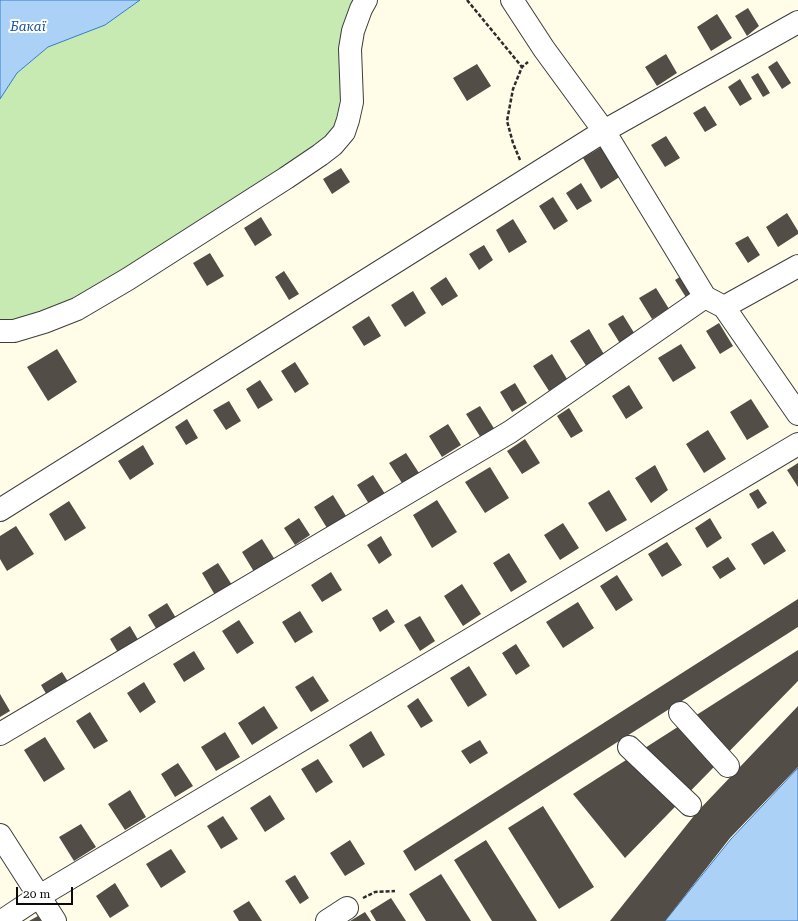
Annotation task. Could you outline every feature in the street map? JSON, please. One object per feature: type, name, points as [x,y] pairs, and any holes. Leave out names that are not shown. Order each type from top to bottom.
[{"type":"lane","points":[[0,331],[14,331],[44,322],[77,309],[128,279],[286,178],[320,156],[333,145],[344,132],[348,120],[352,102],[350,49],[353,30],[366,0]]},
{"type":"lane","points":[[512,0],[544,49],[604,131],[714,302],[798,414]]},
{"type":"lane","points":[[0,510],[604,131],[798,22]]},
{"type":"lane","points":[[0,734],[510,432],[714,302],[798,266]]},
{"type":"lane","points":[[2,921],[38,897],[798,444]]},
{"type":"lane","points":[[680,714],[728,766]]},
{"type":"lane","points":[[629,746],[690,806]]},
{"type":"lane","points":[[0,835],[54,921]]},
{"type":"lane","points":[[327,921],[347,908]]},
{"type":"path","points":[[467,0],[522,67],[513,89],[507,121],[527,179]]},
{"type":"path","points":[[347,908],[375,892],[395,891]]},
{"type":"green space","points":[[140,0],[366,0],[344,132],[128,279],[0,331],[0,99],[17,73],[48,47],[105,25]]},
{"type":"water","name":"Бакаї","points":[[0,0],[140,0],[105,25],[48,47],[17,73],[0,99]]},
{"type":"water","points":[[798,768],[798,921],[665,921],[731,839]]},
{"type":"building","points":[[748,8],[759,26],[747,36],[735,16]]},
{"type":"building","points":[[717,14],[732,38],[711,51],[697,27]]},
{"type":"building","points":[[666,54],[677,73],[657,86],[645,67]]},
{"type":"building","points":[[777,61],[791,83],[782,89],[768,67]]},
{"type":"building","points":[[477,64],[491,86],[467,101],[453,78]]},
{"type":"building","points":[[758,73],[770,93],[763,97],[751,77]]},
{"type":"building","points":[[740,79],[752,99],[740,106],[728,87]]},
{"type":"building","points":[[705,106],[717,125],[705,132],[693,113]]},
{"type":"building","points":[[666,136],[680,158],[665,167],[651,145]]},
{"type":"building","points":[[603,146],[621,176],[601,189],[583,158]]},
{"type":"building","points":[[341,168],[350,182],[332,194],[323,179]]},
{"type":"building","points":[[581,183],[592,201],[577,210],[566,193]]},
{"type":"building","points":[[553,197],[568,221],[554,230],[539,206]]},
{"type":"building","points":[[787,213],[798,231],[798,234],[778,247],[766,227]]},
{"type":"building","points":[[261,217],[272,235],[255,246],[244,228]]},
{"type":"building","points":[[513,219],[527,242],[509,253],[496,230]]},
{"type":"building","points":[[748,236],[760,255],[748,263],[735,243]]},
{"type":"building","points":[[484,245],[493,260],[479,270],[469,254]]},
{"type":"building","points":[[210,253],[224,276],[207,286],[193,263]]},
{"type":"building","points":[[284,271],[299,294],[289,300],[275,277]]},
{"type":"building","points":[[683,275],[698,297],[689,302],[675,280]]},
{"type":"building","points":[[446,277],[458,296],[442,306],[430,288]]},
{"type":"building","points":[[656,288],[669,309],[652,319],[639,298]]},
{"type":"building","points":[[413,291],[426,313],[405,327],[391,305]]},
{"type":"building","points":[[623,315],[636,336],[621,345],[608,324]]},
{"type":"building","points":[[369,316],[381,336],[364,346],[352,327]]},
{"type":"building","points":[[719,323],[733,346],[720,354],[706,331]]},
{"type":"building","points":[[589,329],[605,356],[587,367],[570,341]]},
{"type":"building","points":[[681,344],[696,368],[673,382],[658,358]]},
{"type":"building","points":[[57,349],[77,382],[48,401],[27,367]]},
{"type":"building","points":[[552,354],[567,379],[549,391],[533,366]]},
{"type":"building","points":[[295,362],[309,384],[295,393],[281,371]]},
{"type":"building","points":[[260,380],[273,400],[258,409],[246,389]]},
{"type":"building","points":[[515,383],[527,403],[512,412],[500,392]]},
{"type":"building","points":[[629,385],[643,408],[626,419],[612,396]]},
{"type":"building","points":[[751,399],[769,427],[747,440],[730,412]]},
{"type":"building","points":[[229,401],[241,421],[226,430],[213,410]]},
{"type":"building","points":[[480,406],[495,430],[481,438],[466,414]]},
{"type":"building","points":[[569,408],[583,431],[571,438],[557,416]]},
{"type":"building","points":[[187,419],[198,438],[186,445],[175,427]]},
{"type":"building","points":[[448,424],[461,445],[442,457],[429,436]]},
{"type":"building","points":[[708,430],[726,459],[704,473],[686,444]]},
{"type":"building","points":[[525,439],[540,463],[522,474],[507,451]]},
{"type":"building","points":[[143,445],[154,464],[130,480],[118,461]]},
{"type":"building","points":[[406,453],[419,473],[402,483],[389,463]]},
{"type":"building","points":[[798,463],[798,487],[787,470]]},
{"type":"building","points":[[655,465],[668,490],[651,503],[635,478]]},
{"type":"building","points":[[490,467],[509,498],[485,513],[465,482]]},
{"type":"building","points":[[373,475],[387,497],[371,507],[357,485]]},
{"type":"building","points":[[758,489],[767,503],[758,509],[749,494]]},
{"type":"building","points":[[609,490],[627,520],[606,532],[588,503]]},
{"type":"building","points":[[333,495],[346,516],[327,528],[314,507]]},
{"type":"building","points":[[437,500],[457,532],[432,548],[413,515]]},
{"type":"building","points":[[69,501],[86,528],[65,541],[49,514]]},
{"type":"building","points":[[299,518],[310,535],[295,545],[284,528]]},
{"type":"building","points":[[710,518],[722,538],[707,548],[695,528]]},
{"type":"building","points":[[563,523],[579,548],[560,560],[544,535]]},
{"type":"building","points":[[16,526],[34,554],[7,571],[0,559],[0,536]]},
{"type":"building","points":[[773,531],[786,551],[764,565],[751,544]]},
{"type":"building","points":[[381,536],[392,555],[379,564],[367,545]]},
{"type":"building","points":[[262,539],[277,563],[256,575],[242,552]]},
{"type":"building","points":[[667,542],[682,565],[662,577],[648,554]]},
{"type":"building","points":[[509,553],[527,582],[511,592],[493,563]]},
{"type":"building","points":[[728,557],[736,569],[720,579],[712,567]]},
{"type":"building","points":[[218,563],[232,585],[215,595],[202,573]]},
{"type":"building","points":[[331,572],[342,590],[322,602],[311,585]]},
{"type":"building","points":[[617,575],[633,600],[616,611],[600,586]]},
{"type":"building","points":[[462,584],[481,614],[463,626],[444,596]]},
{"type":"building","points":[[798,599],[798,627],[415,871],[403,851]]},
{"type":"building","points":[[578,602],[594,628],[563,648],[546,622]]},
{"type":"building","points":[[167,603],[179,623],[160,635],[148,615]]},
{"type":"building","points":[[387,609],[395,622],[380,632],[372,618]]},
{"type":"building","points":[[300,611],[313,632],[295,643],[282,622]]},
{"type":"building","points":[[420,616],[435,641],[420,651],[404,625]]},
{"type":"building","points":[[239,620],[254,643],[237,654],[222,631]]},
{"type":"building","points":[[130,626],[140,643],[120,656],[110,639]]},
{"type":"building","points":[[516,644],[530,666],[516,675],[502,653]]},
{"type":"building","points":[[798,650],[798,681],[625,858],[573,794]]},
{"type":"building","points":[[194,651],[205,669],[184,682],[173,664]]},
{"type":"building","points":[[469,666],[487,695],[468,707],[450,678]]},
{"type":"building","points":[[62,672],[72,688],[51,702],[41,685]]},
{"type":"building","points":[[313,676],[329,701],[311,712],[295,687]]},
{"type":"building","points":[[144,682],[156,702],[140,713],[127,693]]},
{"type":"building","points":[[0,694],[10,711],[0,717]]},
{"type":"building","points":[[418,698],[433,721],[421,728],[407,706]]},
{"type":"building","points":[[264,706],[278,728],[252,745],[238,723]]},
{"type":"building","points":[[798,706],[798,767],[730,838],[665,921],[610,921],[697,812]]},
{"type":"building","points":[[90,712],[108,741],[94,749],[76,721]]},
{"type":"building","points":[[371,731],[385,755],[363,768],[349,745]]},
{"type":"building","points":[[225,732],[240,757],[216,771],[201,747]]},
{"type":"building","points":[[45,737],[65,769],[44,782],[24,750]]},
{"type":"building","points":[[480,740],[488,753],[470,764],[461,751]]},
{"type":"building","points":[[318,759],[333,782],[316,793],[301,769]]},
{"type":"building","points":[[178,763],[193,786],[175,797],[161,774]]},
{"type":"building","points":[[130,790],[146,817],[125,830],[108,804]]},
{"type":"building","points":[[270,795],[285,819],[265,832],[250,808]]},
{"type":"building","points":[[543,806],[594,887],[559,909],[508,828]]},
{"type":"building","points":[[223,816],[238,839],[221,849],[207,826]]},
{"type":"building","points":[[81,824],[96,847],[74,861],[59,837]]},
{"type":"building","points":[[350,840],[365,864],[345,876],[330,853]]},
{"type":"building","points":[[486,840],[537,921],[492,921],[454,860]]},
{"type":"building","points":[[171,849],[186,872],[161,888],[146,864]]},
{"type":"building","points":[[441,874],[471,921],[426,921],[409,894]]},
{"type":"building","points":[[295,875],[309,898],[300,904],[285,881]]},
{"type":"building","points":[[115,883],[129,906],[110,918],[96,896]]},
{"type":"building","points":[[391,898],[406,921],[376,921],[370,911]]},
{"type":"building","points":[[249,901],[262,921],[239,921],[233,911]]},
{"type":"building","points":[[365,912],[371,921],[350,921]]},
{"type":"building","points":[[38,916],[41,921],[29,921]]}]
